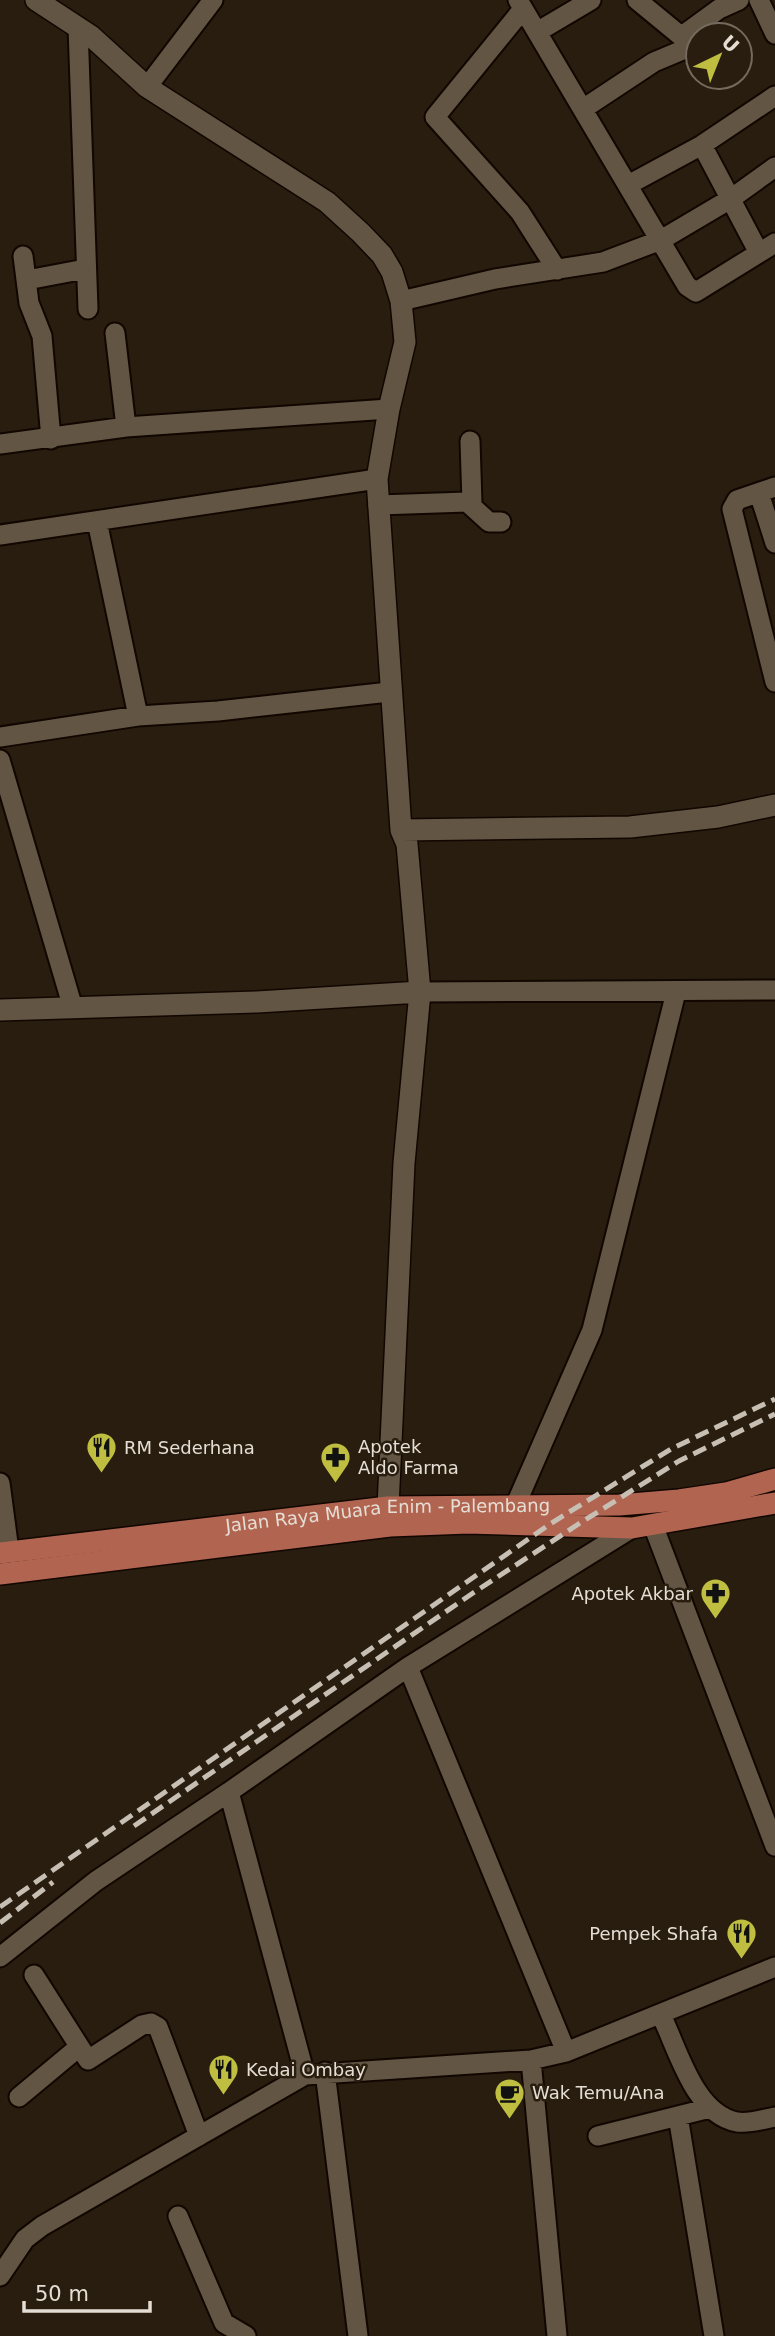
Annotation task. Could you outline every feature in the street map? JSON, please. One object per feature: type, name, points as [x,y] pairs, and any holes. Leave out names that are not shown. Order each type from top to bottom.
[{"type":"main road","name":"Jalan Raya Muara Enim - Palembang","points":[[5,1552],[388,1507],[619,1505],[679,1500],[775,1479]]},
{"type":"main road","name":"Jalan Raya Muara Enim - Palembang","points":[[0,1574],[390,1527],[468,1523],[643,1527],[775,1503]]},
{"type":"street","points":[[36,0],[78,27],[147,87],[327,202],[382,255],[392,272],[401,301],[405,342],[376,480],[389,692],[401,830],[407,844],[420,992],[404,1163],[388,1507]]},
{"type":"street","points":[[147,87],[212,0]]},
{"type":"street","points":[[537,32],[591,0]]},
{"type":"street","points":[[583,109],[654,62],[685,49],[682,37],[637,0]]},
{"type":"street","points":[[682,37],[719,9],[739,0]]},
{"type":"street","points":[[759,0],[775,33]]},
{"type":"street","points":[[556,270],[512,202],[435,117],[520,5],[687,286],[696,292],[767,248],[732,198],[702,145]]},
{"type":"street","points":[[78,27],[88,309]]},
{"type":"street","points":[[628,185],[702,145],[775,96]]},
{"type":"street","points":[[401,301],[495,279],[603,262],[661,240],[732,198],[775,167]]},
{"type":"street","points":[[23,256],[29,303],[42,335],[51,439]]},
{"type":"street","points":[[27,281],[86,270]]},
{"type":"street","points":[[115,333],[126,427]]},
{"type":"street","points":[[0,444],[126,427],[389,409]]},
{"type":"street","points":[[470,441],[471,503],[484,519],[500,522]]},
{"type":"street","points":[[0,535],[376,480]]},
{"type":"street","points":[[775,543],[767,490],[737,500],[732,509],[770,640],[775,682]]},
{"type":"street","points":[[378,505],[471,503]]},
{"type":"street","points":[[97,521],[138,716]]},
{"type":"street","points":[[0,737],[138,716],[389,692]]},
{"type":"street","points":[[0,760],[73,1007]]},
{"type":"street","points":[[401,830],[630,827],[718,817],[775,805]]},
{"type":"street","points":[[1,1015],[73,1007],[257,1002],[420,992],[775,990]]},
{"type":"street","points":[[516,1504],[592,1330],[676,992]]},
{"type":"street","points":[[0,1483],[5,1552]]},
{"type":"street","points":[[0,1957],[96,1881],[408,1667],[643,1527],[775,1846]]},
{"type":"street","points":[[408,1667],[566,2052]]},
{"type":"street","points":[[229,1792],[305,2075]]},
{"type":"street","points":[[0,2276],[25,2239],[41,2226],[305,2075],[531,2060],[566,2052],[775,1967]]},
{"type":"street","points":[[34,1975],[90,2060],[136,2028],[151,2023],[159,2027],[199,2136]]},
{"type":"street","points":[[661,2015],[700,2095],[710,2108],[736,2122],[775,2117]]},
{"type":"street","points":[[19,2097],[79,2047]]},
{"type":"street","points":[[531,2060],[557,2336]]},
{"type":"street","points":[[325,2072],[358,2336]]},
{"type":"street","points":[[598,2136],[710,2108]]},
{"type":"street","points":[[678,2116],[714,2336]]},
{"type":"street","points":[[178,2216],[224,2323],[246,2336]]},
{"type":"railway","points":[[0,1907],[550,1524],[671,1449],[775,1399]]},
{"type":"railway","points":[[134,1826],[473,1593],[577,1525],[679,1461],[775,1414]]},
{"type":"railway","points":[[0,1923],[53,1882]]},
{"type":"place","name":"RM Sederhana","points":[[101,1475]]},
{"type":"place","name":"Apotek Aldo Farma","points":[[335,1484]]},
{"type":"place","name":"Apotek Akbar","points":[[716,1621]]},
{"type":"place","name":"Pempek Shafa","points":[[741,1961]]},
{"type":"place","name":"Kedai Ombay","points":[[223,2097]]},
{"type":"place","name":"Wak Temu/Ana","points":[[509,2120]]}]
